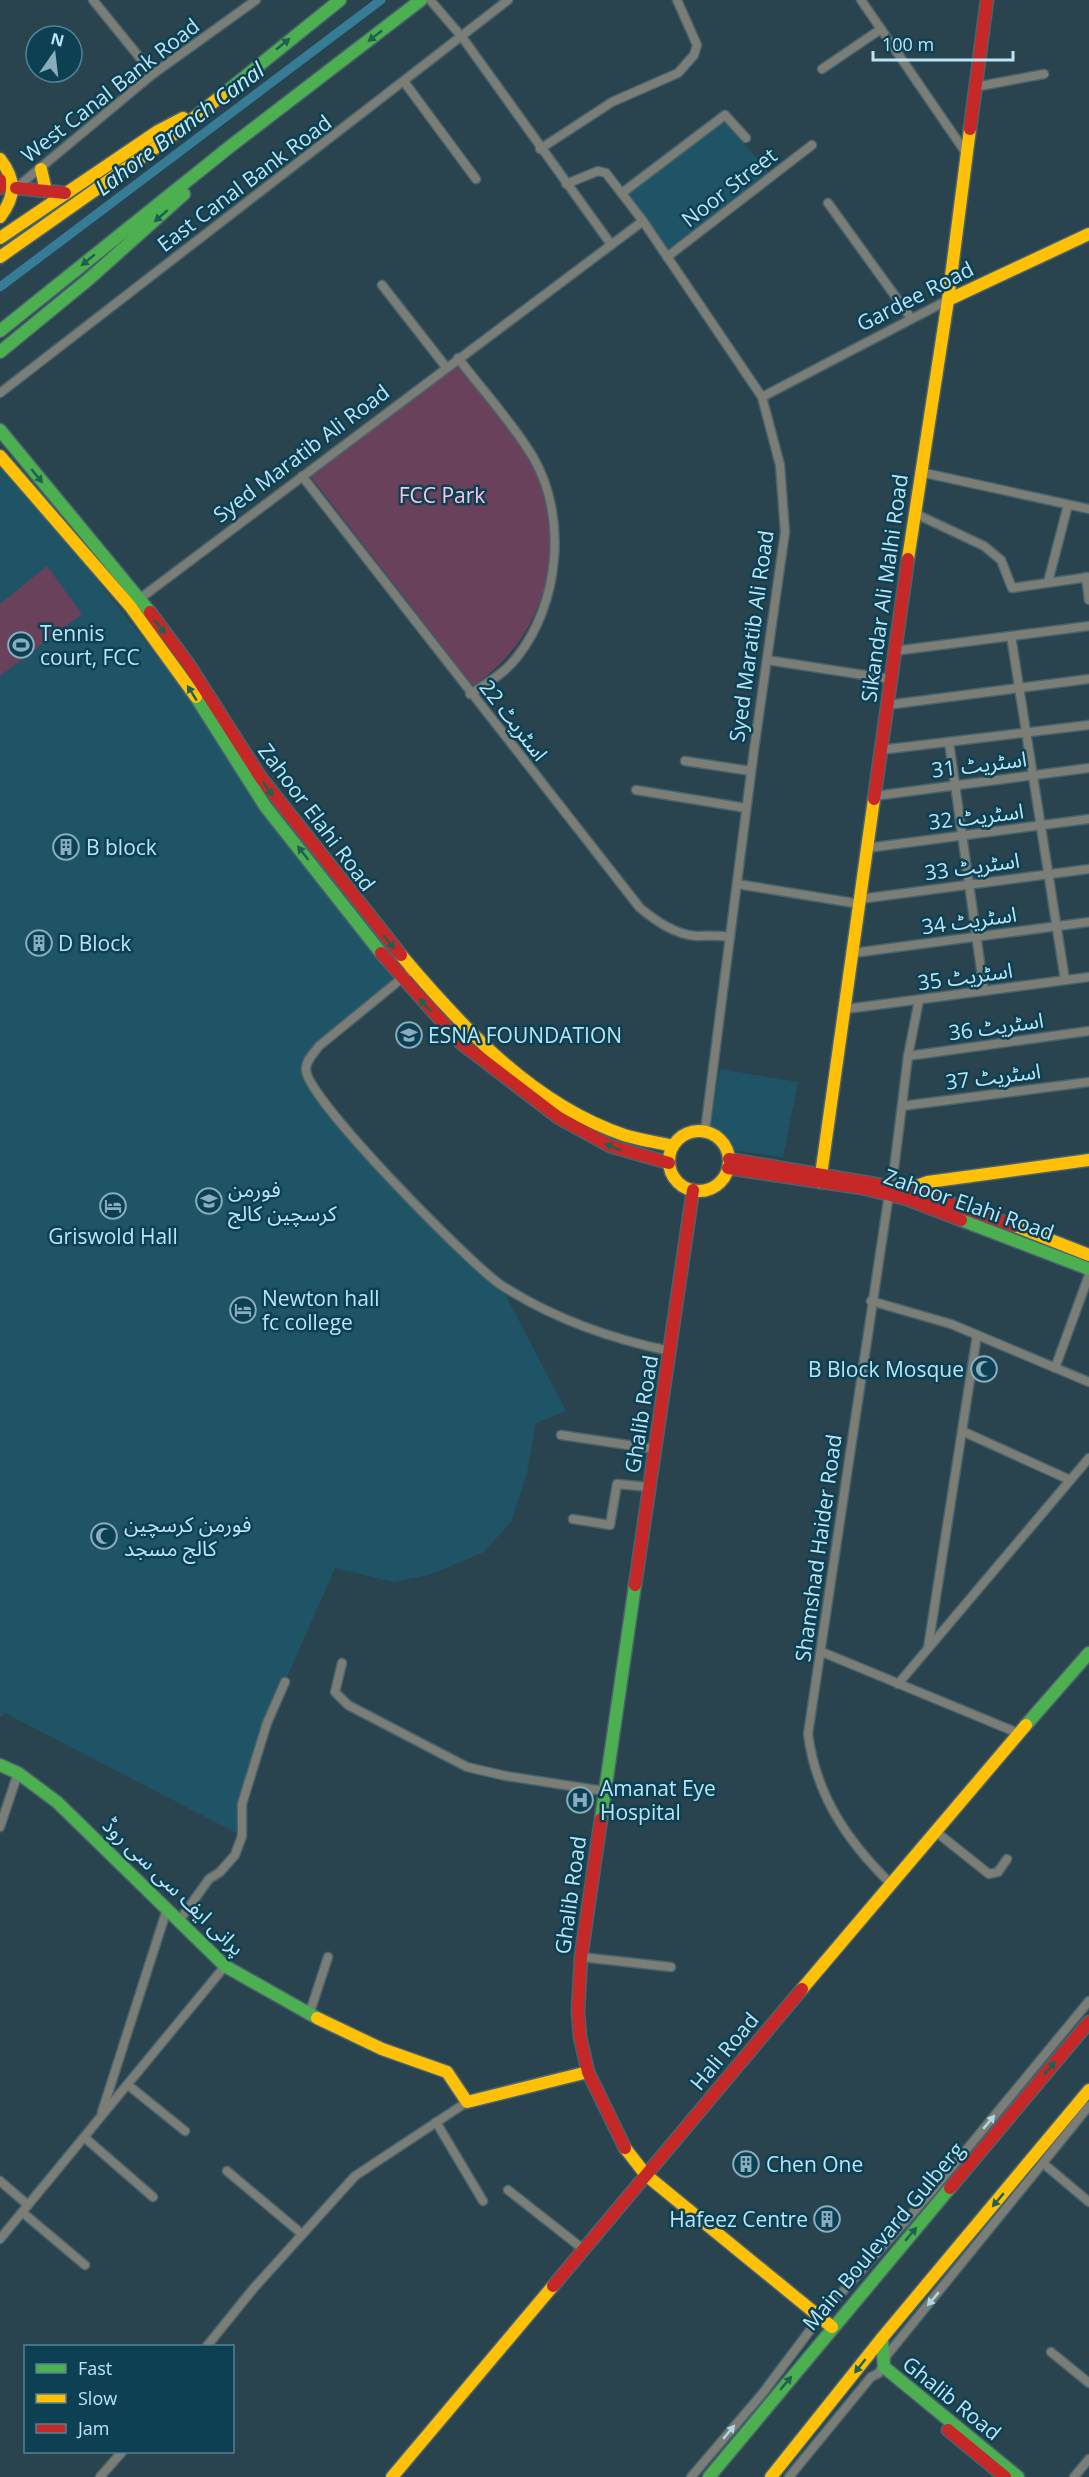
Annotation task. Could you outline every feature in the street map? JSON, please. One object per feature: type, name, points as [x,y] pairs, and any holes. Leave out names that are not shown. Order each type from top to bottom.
[{"type":"main road","points":[[0,257],[169,138],[340,0]]},
{"type":"main road","points":[[0,331],[232,145],[421,0]]},
{"type":"main road","name":"Sikandar Ali Malhi Road","points":[[820,1177],[846,1009],[914,513],[948,300],[987,0]]},
{"type":"main road","points":[[0,238],[158,131],[205,107]]},
{"type":"main road","points":[[0,352],[171,208],[232,145]]},
{"type":"main road","points":[[0,159],[9,171],[16,188],[14,198],[0,217]]},
{"type":"main road","points":[[40,169],[46,191]]},
{"type":"main road","points":[[0,180],[0,188]]},
{"type":"main road","points":[[16,188],[65,193]]},
{"type":"main road","name":"Gardee Road","points":[[948,300],[1089,234]]},
{"type":"main road","name":"Zahoor Elahi Road","points":[[0,430],[134,602],[266,806],[401,979],[461,1043],[559,1118],[610,1146],[669,1162]]},
{"type":"main road","name":"Zahoor Elahi Road","points":[[0,456],[190,666],[230,733],[278,802],[412,970],[456,1020],[508,1065],[563,1105],[630,1139],[673,1146]]},
{"type":"main road","points":[[705,1131],[722,1141],[728,1164],[718,1183],[702,1190],[693,1190],[676,1180],[669,1162],[673,1146],[686,1133],[705,1131]]},
{"type":"main road","points":[[915,1191],[920,1184],[928,1182],[1089,1160]]},
{"type":"main road","name":"Zahoor Elahi Road","points":[[728,1164],[891,1190],[915,1191],[972,1209],[1089,1255]]},
{"type":"main road","name":"Ghalib Road","points":[[693,1190],[604,1791],[581,1958],[578,2011],[588,2072],[607,2120],[645,2175],[832,2327]]},
{"type":"main road","name":"Zahoor Elahi Road","points":[[891,1190],[1089,1269]]},
{"type":"main road","name":"Hali Road","points":[[392,2477],[935,1831],[1089,1653]]},
{"type":"main road","name":"پرانی ایف سی سی روڈ","points":[[0,1765],[18,1773],[57,1802],[225,1965],[309,2015],[382,2049],[447,2072],[467,2102]]},
{"type":"main road","name":"Main Boulevard Gulberg","points":[[709,2477],[1089,2022]]},
{"type":"main road","points":[[467,2102],[588,2072]]},
{"type":"main road","points":[[771,2477],[882,2338],[1089,2090]]},
{"type":"main road","name":"Ghalib Road","points":[[881,2370],[882,2338]]},
{"type":"main road","name":"Ghalib Road","points":[[881,2370],[1005,2477]]},
{"type":"main road","name":"Ghalib Road","points":[[881,2370],[1018,2477]]},
{"type":"street","points":[[93,0],[153,74]]},
{"type":"street","name":"West Canal Bank Road","points":[[16,188],[153,74],[256,0]]},
{"type":"street","points":[[430,0],[462,37],[540,149],[610,243]]},
{"type":"street","name":"East Canal Bank Road","points":[[0,393],[405,83],[508,0]]},
{"type":"street","points":[[540,149],[612,102],[678,73],[694,56],[697,45],[677,0]]},
{"type":"street","points":[[861,0],[966,153]]},
{"type":"street","points":[[822,69],[881,29]]},
{"type":"street","points":[[975,87],[1044,74]]},
{"type":"street","points":[[405,83],[476,178]]},
{"type":"street","points":[[622,193],[725,115],[746,138]]},
{"type":"street","name":"Noor Street","points":[[668,257],[812,145]]},
{"type":"street","points":[[566,184],[598,171],[606,173],[643,221]]},
{"type":"street","points":[[828,203],[911,318]]},
{"type":"street","name":"Syed Maratib Ali Road","points":[[134,602],[610,243],[643,221],[762,397],[780,465],[785,532],[746,808],[705,1131]]},
{"type":"street","points":[[382,285],[446,367]]},
{"type":"street","name":"Gardee Road","points":[[762,397],[948,300]]},
{"type":"street","points":[[458,358],[533,458],[550,506],[554,541],[548,594],[531,637],[500,675],[470,694]]},
{"type":"street","points":[[920,472],[1089,509]]},
{"type":"street","name":"اسٹریٹ 22","points":[[302,476],[470,694],[640,908],[657,922],[676,931],[696,936],[730,938]]},
{"type":"street","points":[[1048,582],[1068,505]]},
{"type":"street","points":[[914,513],[984,546],[1001,560],[1012,588],[1087,577],[1089,600]]},
{"type":"street","points":[[894,651],[1089,626]]},
{"type":"street","points":[[1011,636],[1065,980]]},
{"type":"street","points":[[767,660],[890,679]]},
{"type":"street","points":[[887,705],[1089,679]]},
{"type":"street","points":[[880,750],[1089,725]]},
{"type":"street","points":[[949,742],[984,992]]},
{"type":"street","points":[[685,761],[751,771]]},
{"type":"street","name":"اسٹریٹ 31","points":[[874,796],[1089,768]]},
{"type":"street","points":[[636,790],[746,808]]},
{"type":"street","name":"اسٹریٹ 32","points":[[867,848],[1089,819]]},
{"type":"street","name":"اسٹریٹ 33","points":[[737,884],[860,901],[1089,869]]},
{"type":"street","name":"اسٹریٹ 34","points":[[853,953],[1089,922]]},
{"type":"street","points":[[412,970],[319,1046],[309,1059],[306,1070],[310,1083],[336,1118],[435,1224],[500,1284],[562,1317],[629,1343],[670,1351]]},
{"type":"street","name":"اسٹریٹ 35","points":[[846,1009],[1089,977]]},
{"type":"street","name":"Shamshad Haider Road","points":[[891,1884],[867,1860],[842,1829],[823,1794],[811,1757],[808,1734],[822,1652],[871,1301],[891,1190],[908,1056],[919,1000]]},
{"type":"street","name":"اسٹریٹ 36","points":[[908,1056],[1089,1032]]},
{"type":"street","name":"اسٹریٹ 37","points":[[902,1106],[1089,1082]]},
{"type":"street","points":[[1055,1368],[1089,1275]]},
{"type":"street","points":[[871,1301],[951,1324],[1089,1382]]},
{"type":"street","points":[[928,1648],[977,1335]]},
{"type":"street","points":[[962,1431],[1070,1480]]},
{"type":"street","points":[[561,1435],[655,1449]]},
{"type":"street","points":[[898,1684],[1089,1458]]},
{"type":"street","points":[[573,1519],[610,1525],[617,1484],[650,1486]]},
{"type":"street","points":[[822,1652],[1018,1733]]},
{"type":"street","points":[[342,1663],[335,1692],[348,1705],[467,1767],[506,1776],[604,1791]]},
{"type":"street","points":[[179,1921],[209,1879],[220,1872],[235,1855],[242,1836],[242,1804],[267,1723],[285,1682]]},
{"type":"street","points":[[0,1827],[18,1773]]},
{"type":"street","points":[[935,1831],[989,1874],[994,1875],[1007,1859]]},
{"type":"street","points":[[100,2118],[167,1910]]},
{"type":"street","points":[[309,2015],[328,1956]]},
{"type":"street","points":[[581,1958],[671,1967]]},
{"type":"street","points":[[0,2239],[225,1965]]},
{"type":"street","points":[[691,2477],[762,2394],[820,2317],[934,2189],[1089,2001]]},
{"type":"street","points":[[128,2085],[184,2131]]},
{"type":"street","points":[[208,2345],[253,2289],[356,2176],[467,2102]]},
{"type":"street","points":[[789,2477],[871,2377],[881,2370],[887,2355],[1089,2106]]},
{"type":"street","points":[[436,2122],[483,2201]]},
{"type":"street","points":[[84,2138],[153,2197]]},
{"type":"street","points":[[1044,2164],[1089,2202]]},
{"type":"street","points":[[227,2171],[302,2234]]},
{"type":"street","points":[[0,2181],[25,2209],[85,2265]]},
{"type":"street","points":[[508,2190],[583,2249]]},
{"type":"street","points":[[1051,2352],[1089,2383]]},
{"type":"street","points":[[100,2477],[120,2453]]},
{"type":"street","points":[[1074,2477],[1089,2459]]},
{"type":"shaded area","points":[[725,121],[768,172],[667,257],[628,194]]},
{"type":"shaded area","name":"فورمن کرسچین کالج","points":[[0,457],[409,976],[319,1046],[306,1070],[336,1118],[500,1284],[566,1411],[536,1423],[527,1473],[511,1522],[484,1552],[429,1575],[393,1582],[335,1568],[267,1723],[242,1804],[242,1836],[5,1713],[0,1717]]},
{"type":"shaded area","points":[[720,1069],[798,1082],[783,1157],[732,1150],[711,1126]]},
{"type":"green space","name":"FCC Park","points":[[457,365],[510,428],[528,454],[544,498],[550,528],[549,559],[544,588],[534,617],[518,642],[498,666],[473,686],[310,476]]},
{"type":"green space","name":"Tennis court, FCC","points":[[47,566],[82,614],[0,676],[0,604]]},
{"type":"waterway","name":"Lahore Branch Canal","points":[[0,287],[381,0]]},
{"type":"traffic: fast","points":[[221,96],[340,0]]},
{"type":"traffic: fast","points":[[0,331],[232,145],[421,0]]},
{"type":"traffic: fast","points":[[0,352],[89,279],[184,194]]},
{"type":"traffic: fast","points":[[0,430],[150,612]]},
{"type":"traffic: fast","points":[[196,697],[265,806],[381,953]]},
{"type":"traffic: fast","points":[[961,1220],[1089,1269]]},
{"type":"traffic: fast","points":[[601,1819],[635,1585]]},
{"type":"traffic: fast","points":[[1026,1725],[1089,1653]]},
{"type":"traffic: fast","points":[[0,1765],[18,1773],[57,1802],[225,1966],[317,2018]]},
{"type":"traffic: fast","points":[[709,2477],[950,2188]]},
{"type":"traffic: fast","points":[[882,2338],[884,2367],[1018,2477]]},
{"type":"traffic: slow","points":[[0,257],[169,138],[221,96]]},
{"type":"traffic: slow","points":[[0,238],[158,131],[183,118]]},
{"type":"traffic: slow","points":[[908,559],[948,300],[970,129]]},
{"type":"traffic: slow","points":[[0,159],[9,174],[12,188],[9,202],[0,217]]},
{"type":"traffic: slow","points":[[41,169],[46,191]]},
{"type":"traffic: slow","points":[[948,300],[1089,234]]},
{"type":"traffic: slow","points":[[0,456],[130,606],[196,697]]},
{"type":"traffic: slow","points":[[820,1182],[874,799]]},
{"type":"traffic: slow","points":[[401,955],[474,1035],[529,1083],[559,1104],[591,1121],[630,1137],[673,1146]]},
{"type":"traffic: slow","points":[[699,1131],[720,1140],[729,1161],[720,1182],[699,1191],[678,1182],[669,1161],[678,1140],[699,1131]]},
{"type":"traffic: slow","points":[[916,1191],[917,1186],[928,1182],[1089,1160]]},
{"type":"traffic: slow","points":[[1015,1226],[1089,1255]]},
{"type":"traffic: slow","points":[[802,1989],[1026,1725]]},
{"type":"traffic: slow","points":[[317,2018],[382,2049],[447,2072],[467,2102],[588,2072]]},
{"type":"traffic: slow","points":[[771,2477],[882,2338],[1089,2090]]},
{"type":"traffic: slow","points":[[625,2148],[646,2175],[832,2327]]},
{"type":"traffic: slow","points":[[392,2477],[553,2286]]},
{"type":"traffic: jam","points":[[970,129],[987,0]]},
{"type":"traffic: jam","points":[[0,180],[0,188]]},
{"type":"traffic: jam","points":[[16,188],[65,193]]},
{"type":"traffic: jam","points":[[874,799],[908,559]]},
{"type":"traffic: jam","points":[[150,612],[189,665],[261,778],[401,955]]},
{"type":"traffic: jam","points":[[381,953],[461,1043],[559,1118],[610,1146],[669,1163]]},
{"type":"traffic: jam","points":[[729,1159],[916,1191],[1015,1226]]},
{"type":"traffic: jam","points":[[728,1168],[862,1188],[907,1199],[961,1220]]},
{"type":"traffic: jam","points":[[635,1585],[693,1190]]},
{"type":"traffic: jam","points":[[601,1819],[581,1957],[578,2011],[580,2037],[588,2072],[625,2148]]},
{"type":"traffic: jam","points":[[553,2286],[802,1989]]},
{"type":"traffic: jam","points":[[950,2188],[1089,2022]]},
{"type":"traffic: jam","points":[[948,2430],[1005,2477]]},
{"type":"place","name":"Tennis court, FCC","points":[[21,645]]},
{"type":"place","name":"B block","points":[[66,847]]},
{"type":"place","name":"D Block","points":[[39,943]]},
{"type":"place","name":"ESNA FOUNDATION","points":[[409,1035]]},
{"type":"place","name":"فورمن کرسچین کالج","points":[[209,1201]]},
{"type":"place","name":"Griswold Hall","points":[[113,1206]]},
{"type":"place","name":"Newton hall fc college","points":[[243,1310]]},
{"type":"place","name":"B Block Mosque","points":[[984,1369]]},
{"type":"place","name":"فورمن کرسچین کالج مسجد","points":[[104,1536]]},
{"type":"place","name":"Amanat Eye Hospital","points":[[580,1800]]},
{"type":"place","name":"Chen One","points":[[746,2164]]},
{"type":"place","name":"Hafeez Centre","points":[[827,2219]]}]
